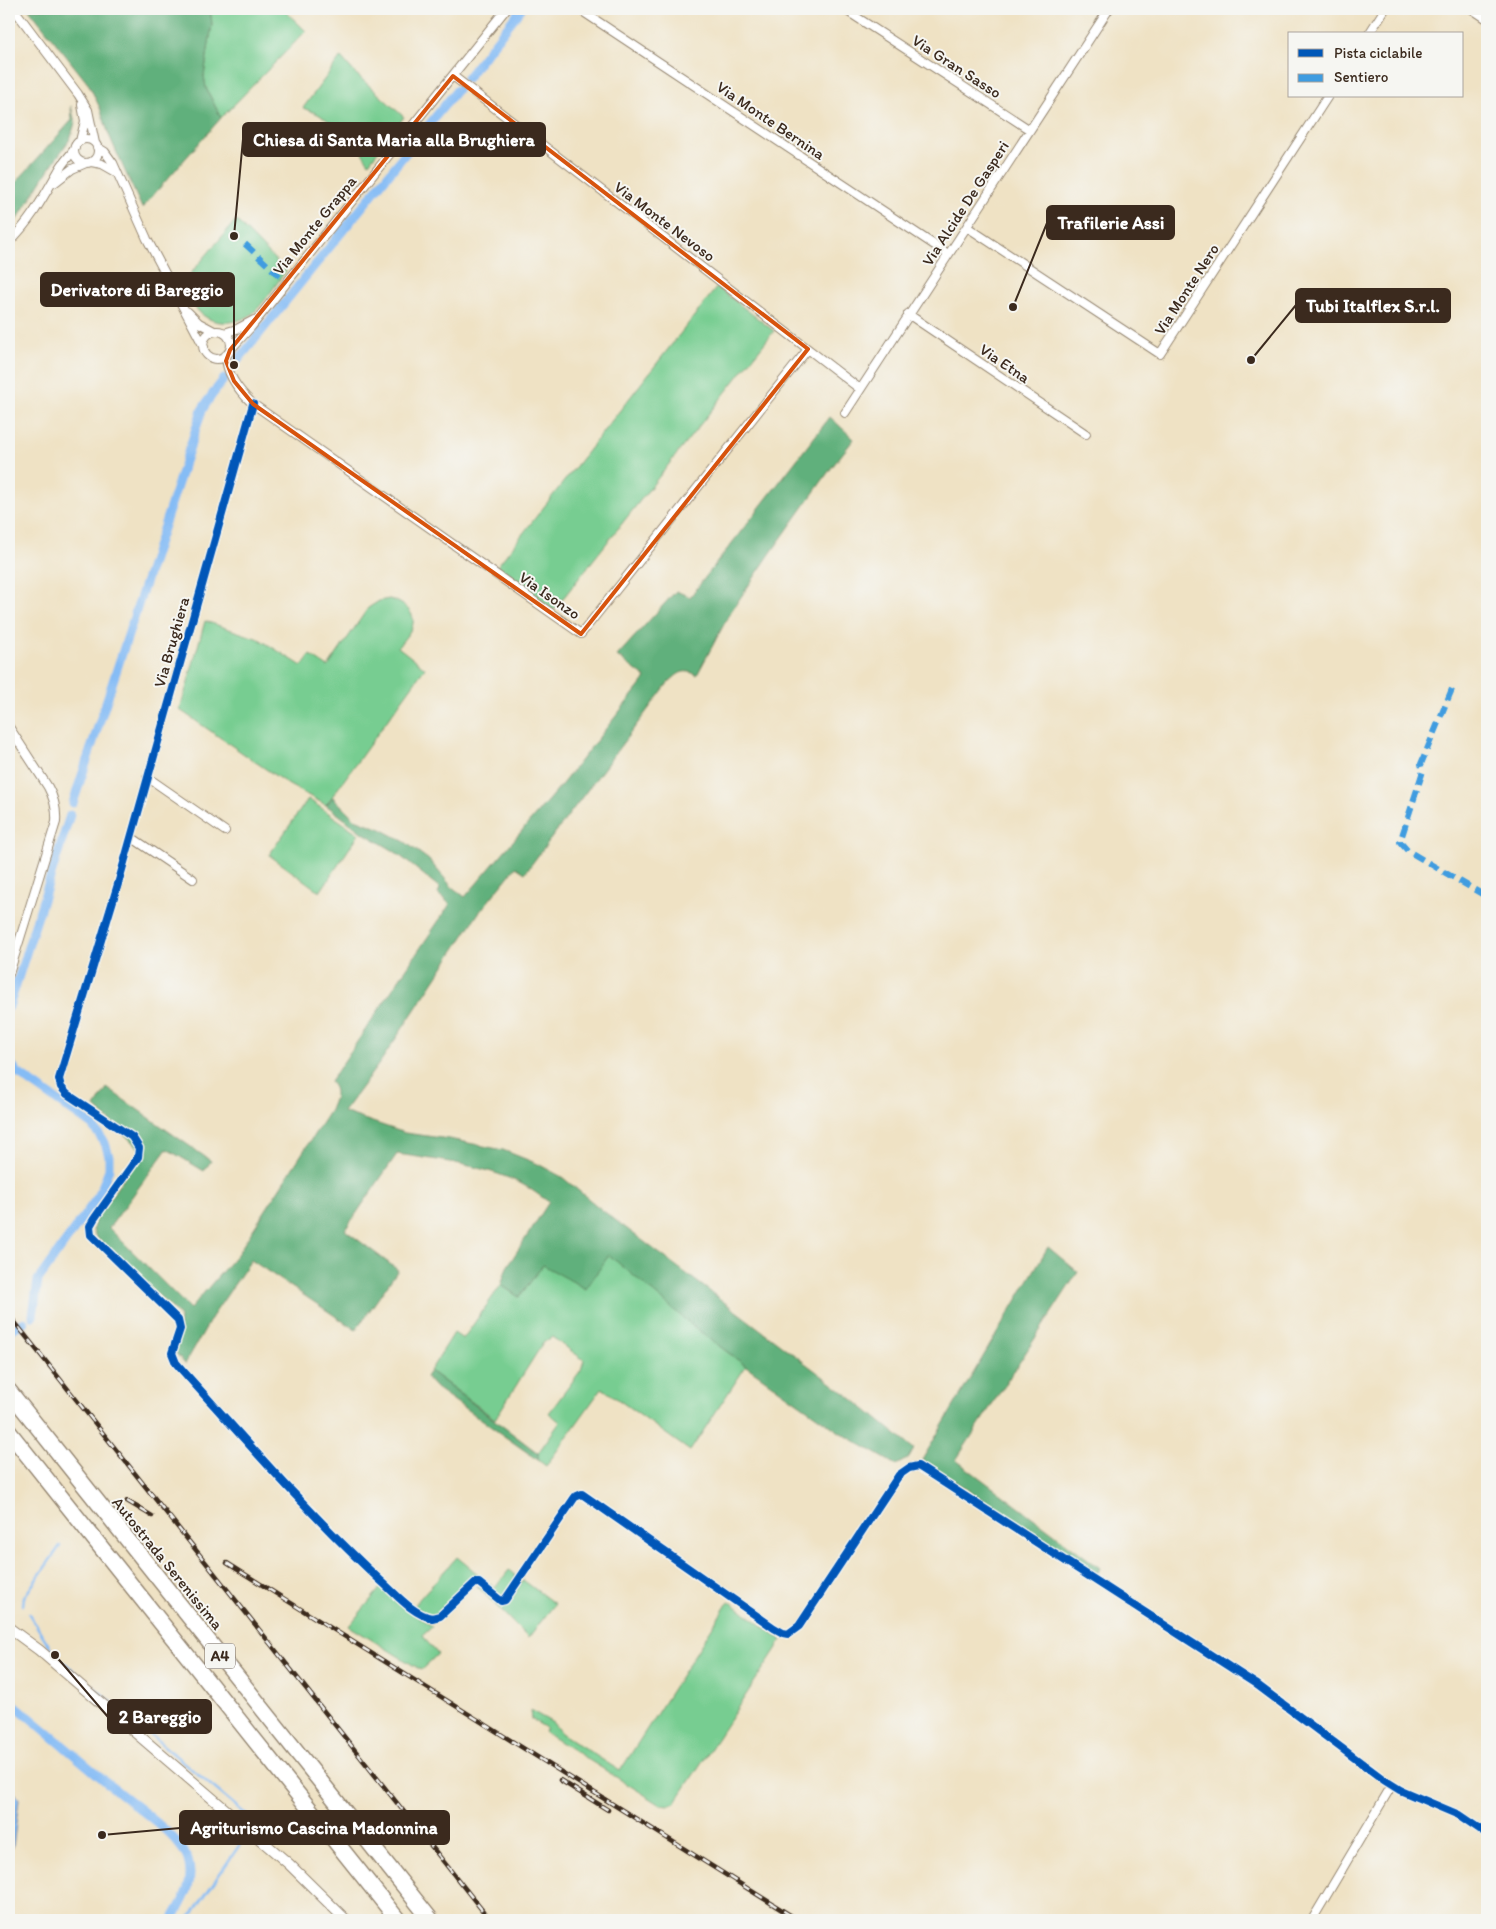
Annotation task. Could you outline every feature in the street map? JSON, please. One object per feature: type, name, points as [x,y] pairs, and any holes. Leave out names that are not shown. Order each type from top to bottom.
[{"type":"highway","name":"Autostrada Serenissima","points":[[9,1391],[431,1920]]},
{"type":"highway","name":"A4","points":[[9,1432],[398,1920]]},
{"type":"street","points":[[14,9],[88,110],[96,145],[97,155],[89,162],[65,173],[52,184]]},
{"type":"street","name":"Via Monte Grappa","points":[[228,353],[506,9]]},
{"type":"street","name":"Via Monte Bernina","points":[[579,9],[948,254]]},
{"type":"street","name":"Via Gran Sasso","points":[[844,9],[1030,130]]},
{"type":"street","name":"Via Alcide De Gasperi","points":[[845,413],[1109,9]]},
{"type":"street","points":[[1370,32],[1386,9]]},
{"type":"street","points":[[1472,9],[1487,19]]},
{"type":"street","name":"Via Monte Nevoso","points":[[453,76],[860,388]]},
{"type":"street","points":[[78,94],[85,121],[78,144],[77,158],[102,164],[117,174]]},
{"type":"street","name":"Via Monte Nero","points":[[967,227],[1160,354],[1327,98]]},
{"type":"street","points":[[9,242],[26,224],[59,170],[78,144],[87,139],[106,152],[147,239],[206,352],[231,375]]},
{"type":"street","points":[[183,307],[199,323],[214,331],[207,336],[204,347]]},
{"type":"street","name":"Via Etna","points":[[908,314],[1086,434]]},
{"type":"street","name":"Via Monte Grappa","points":[[214,331],[237,330],[256,319]]},
{"type":"street","points":[[224,332],[230,341],[226,361],[231,375],[240,390],[253,404]]},
{"type":"street","name":"Via Isonzo","points":[[253,404],[581,634],[808,348]]},
{"type":"street","points":[[212,357],[219,358],[228,353]]},
{"type":"street","name":"Via Brughiera","points":[[253,404],[130,836],[117,888],[59,1079],[61,1087],[67,1094],[132,1137],[139,1148],[138,1157],[90,1226],[91,1235],[175,1315],[180,1329],[172,1353],[176,1363],[348,1550],[406,1603],[420,1613],[432,1618],[440,1616],[475,1583],[501,1601],[505,1600],[575,1497],[582,1494],[774,1628],[788,1634],[798,1626],[899,1475],[909,1468],[918,1466],[1256,1684],[1392,1786]]},
{"type":"street","points":[[9,727],[45,782],[52,795],[56,812],[56,822],[9,974]]},
{"type":"street","points":[[148,777],[226,831]]},
{"type":"street","points":[[130,836],[193,879]]},
{"type":"street","points":[[9,1628],[39,1650],[289,1864],[346,1920]]},
{"type":"street","points":[[1312,1920],[1392,1786],[1459,1815],[1487,1834]]},
{"type":"highlighted area","points":[[453,76],[808,349],[581,634],[253,404],[234,381],[226,361],[230,350]]},
{"type":"green space","points":[[29,9],[210,9],[212,24],[204,76],[206,88],[221,118],[142,208],[89,85]]},
{"type":"green space","points":[[210,9],[283,9],[306,31],[221,118],[206,88],[204,76],[212,24]]},
{"type":"green space","points":[[341,57],[355,73],[404,117],[369,163],[350,135],[318,114],[303,108]]},
{"type":"green space","points":[[71,106],[75,123],[70,139],[9,230],[9,190],[72,120]]},
{"type":"green space","points":[[236,220],[286,271],[266,299],[252,314],[239,320],[221,322],[212,320],[200,312],[181,285]]},
{"type":"green space","points":[[717,287],[774,331],[553,611],[495,569]]},
{"type":"green space","points":[[830,417],[854,439],[770,554],[730,613],[697,675],[688,672],[681,673],[668,683],[525,873],[516,867],[478,914],[381,1061],[343,1112],[405,1133],[449,1139],[503,1150],[538,1164],[562,1177],[602,1210],[854,1400],[914,1449],[909,1458],[896,1465],[841,1433],[694,1327],[609,1255],[586,1289],[543,1265],[519,1297],[501,1285],[507,1267],[549,1202],[520,1183],[476,1167],[397,1154],[345,1230],[398,1270],[356,1330],[251,1260],[212,1317],[185,1364],[176,1353],[180,1317],[96,1237],[93,1230],[95,1220],[142,1151],[95,1107],[107,1088],[211,1161],[204,1171],[167,1149],[109,1228],[190,1309],[238,1253],[330,1110],[335,1092],[330,1082],[450,904],[438,894],[440,888],[394,851],[360,831],[326,805],[333,797],[355,819],[381,829],[405,842],[429,860],[452,887],[465,897],[562,784],[646,678],[617,656],[676,591],[690,597]]},
{"type":"green space","points":[[389,599],[407,608],[413,622],[412,627],[398,647],[425,668],[326,805],[289,785],[180,710],[205,621],[259,639],[302,666],[310,655],[328,667],[368,608],[379,601]]},
{"type":"green space","points":[[308,799],[359,834],[320,892],[269,855]]},
{"type":"green space","points":[[1048,1247],[1078,1272],[956,1460],[1100,1568],[1097,1574],[922,1460]]},
{"type":"green space","points":[[609,1254],[694,1327],[746,1366],[690,1451],[602,1388],[546,1466],[538,1460],[538,1453],[560,1422],[549,1413],[581,1370],[584,1360],[552,1337],[543,1343],[495,1419],[430,1371],[454,1333],[463,1339],[501,1285],[519,1297],[543,1265]]},
{"type":"green space","points":[[430,1371],[538,1453],[538,1460],[436,1388],[426,1377]]},
{"type":"green space","points":[[457,1557],[495,1588],[509,1570],[518,1578],[503,1597],[476,1577],[438,1614],[429,1616],[413,1606]]},
{"type":"green space","points":[[523,1580],[555,1604],[528,1638],[477,1586],[480,1586],[505,1607]]},
{"type":"green space","points":[[382,1586],[432,1627],[422,1636],[438,1654],[421,1670],[349,1626]]},
{"type":"green space","points":[[729,1601],[782,1640],[675,1803],[668,1806],[661,1805],[544,1732],[546,1728],[531,1719],[530,1710],[553,1723],[561,1733],[620,1771]]},
{"type":"water","points":[[9,1783],[19,1799],[13,1847],[9,1854]]},
{"type":"waterway","points":[[467,78],[521,9]]},
{"type":"waterway","points":[[234,365],[457,90]]},
{"type":"waterway","points":[[73,803],[202,410],[224,379]]},
{"type":"waterway","points":[[9,1007],[70,815]]},
{"type":"waterway","points":[[9,1061],[18,1073],[92,1125],[105,1143],[109,1156],[109,1169],[99,1195],[38,1280],[33,1316]]},
{"type":"waterway","points":[[9,1331],[24,1322]]},
{"type":"waterway","points":[[23,1605],[24,1597],[60,1546]]},
{"type":"waterway","points":[[29,1614],[55,1655],[255,1822],[253,1824]]},
{"type":"waterway","points":[[9,1700],[117,1791],[157,1822],[176,1841],[188,1860],[190,1877],[187,1892],[172,1920]]},
{"type":"waterway","points":[[188,1920],[245,1837]]},
{"type":"railway","points":[[9,1315],[490,1920]]},
{"type":"railway","points":[[127,1501],[152,1516]]},
{"type":"railway","points":[[227,1563],[798,1920]]},
{"type":"railway","points":[[560,1780],[608,1810]]},
{"type":"marked path","points":[[245,244],[286,282]]},
{"type":"marked path","points":[[1452,689],[1421,764],[1423,771],[1400,842],[1408,851],[1487,897]]},
{"type":"cycle path","points":[[253,404],[118,884],[59,1079],[61,1087],[67,1094],[132,1137],[139,1148],[138,1157],[90,1226],[91,1235],[178,1320],[180,1329],[172,1353],[176,1363],[279,1478],[354,1555],[404,1602],[418,1612],[432,1618],[440,1616],[475,1583],[479,1583],[501,1601],[505,1600],[575,1497],[582,1494],[774,1628],[788,1634],[799,1626],[899,1475],[909,1468],[918,1466],[1256,1684],[1384,1780],[1400,1790],[1459,1815],[1487,1834]]},
{"type":"place","name":"Chiesa di Santa Maria alla Brughiera","points":[[234,236]]},
{"type":"place","name":"Trafilerie Assi","points":[[1013,307]]},
{"type":"place","name":"Tubi Italflex S.r.l.","points":[[1251,360]]},
{"type":"place","name":"Derivatore di Bareggio","points":[[234,365]]},
{"type":"place","name":"2 Bareggio","points":[[55,1655]]},
{"type":"place","name":"Agriturismo Cascina Madonnina","points":[[102,1835]]}]
